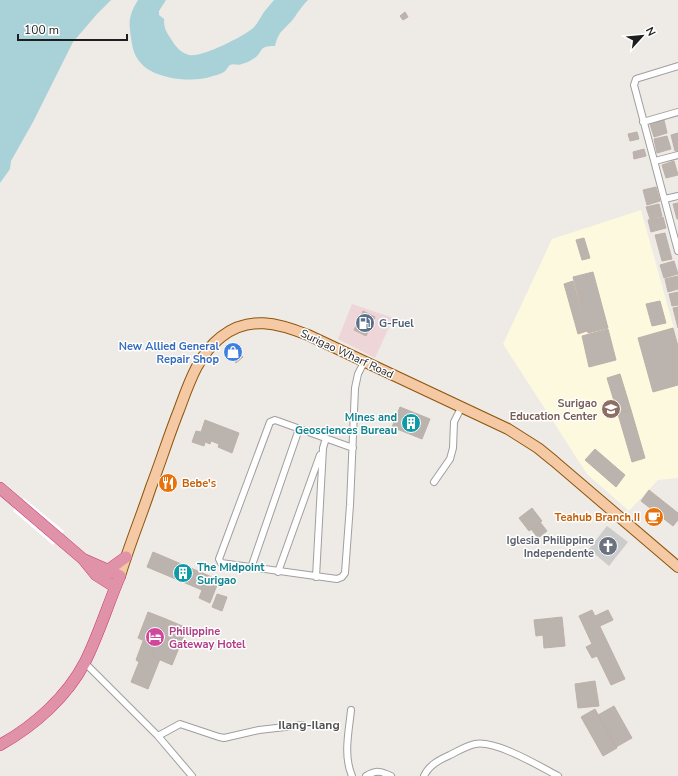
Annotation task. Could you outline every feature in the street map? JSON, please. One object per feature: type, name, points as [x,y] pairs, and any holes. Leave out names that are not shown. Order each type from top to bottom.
[{"type":"highway","points":[[0,488],[83,559],[96,576],[115,587]]},
{"type":"highway","points":[[108,570],[126,557]]},
{"type":"highway","points":[[0,745],[29,726],[66,691],[77,676],[95,641],[120,576],[83,559]]},
{"type":"highway","points":[[103,580],[108,605]]},
{"type":"main road","name":"Surigao Wharf Road","points":[[120,576],[173,427],[196,368],[205,354],[222,336],[242,326],[263,322],[296,330],[508,429],[538,448],[678,567]]},
{"type":"street","points":[[678,66],[636,79],[634,85],[678,251]]},
{"type":"street","points":[[643,122],[678,112]]},
{"type":"street","points":[[655,161],[678,155]]},
{"type":"street","points":[[665,199],[678,196]]},
{"type":"street","points":[[353,448],[275,420],[269,423],[219,559],[220,562],[222,564],[337,579],[342,577],[345,573],[353,448],[355,388],[358,374],[364,362]]},
{"type":"street","points":[[434,482],[450,460],[453,448],[453,427],[461,408]]},
{"type":"street","points":[[251,568],[299,429]]},
{"type":"street","points":[[278,572],[326,438]]},
{"type":"street","points":[[316,577],[323,448]]},
{"type":"street","points":[[84,663],[158,736],[192,776]]},
{"type":"street","points":[[351,710],[347,754],[352,776]]},
{"type":"street","points":[[158,736],[180,724],[224,738],[253,731],[303,725]]},
{"type":"street","points":[[424,776],[431,766],[439,760],[468,746],[476,744],[498,746],[558,776]]},
{"type":"street","points":[[366,776],[377,771],[391,776]]},
{"type":"shaded area","name":"Surigao Education Center","points":[[641,210],[678,343],[678,478],[658,480],[629,511],[587,474],[503,344],[552,239]]},
{"type":"shaded area","points":[[352,304],[393,318],[375,358],[338,339]]},
{"type":"shaded area","name":"Iglesia Philippine Independente","points":[[607,526],[628,542],[609,566],[589,549]]},
{"type":"water","points":[[0,0],[111,0],[73,42],[33,122],[11,161],[10,169],[0,183]]},
{"type":"water","points":[[138,0],[166,0],[159,11],[159,15],[164,19],[164,25],[167,32],[174,44],[181,51],[189,55],[195,55],[231,42],[247,33],[255,26],[274,0],[308,0],[291,22],[280,33],[275,46],[263,48],[257,56],[246,63],[240,65],[233,64],[221,73],[192,80],[163,76],[149,70],[138,60],[134,53],[132,44],[130,17]]},
{"type":"pier","points":[[24,498],[64,531],[53,545],[13,511]]},
{"type":"building","points":[[405,12],[408,17],[403,20],[400,16]]},
{"type":"building","points":[[664,120],[667,133],[654,137],[650,124]]},
{"type":"building","points":[[637,132],[639,139],[630,141],[628,134]]},
{"type":"building","points":[[678,133],[678,151],[675,151],[671,135]]},
{"type":"building","points":[[667,136],[671,149],[657,153],[654,139]]},
{"type":"building","points":[[644,149],[646,156],[634,159],[633,152]]},
{"type":"building","points":[[674,161],[678,175],[666,178],[662,165]]},
{"type":"building","points":[[656,187],[660,201],[647,205],[643,190]]},
{"type":"building","points":[[678,203],[678,219],[677,219],[673,204]]},
{"type":"building","points":[[659,204],[662,216],[650,219],[646,207]]},
{"type":"building","points":[[663,217],[666,228],[651,232],[648,220]]},
{"type":"building","points":[[665,233],[672,259],[662,261],[655,235]]},
{"type":"building","points":[[584,238],[590,258],[582,260],[576,240]]},
{"type":"building","points":[[674,261],[678,274],[664,278],[660,265]]},
{"type":"building","points":[[593,272],[608,328],[588,333],[573,277]]},
{"type":"building","points":[[678,276],[678,289],[668,292],[665,279]]},
{"type":"building","points":[[573,281],[587,331],[578,334],[564,284]]},
{"type":"building","points":[[678,292],[678,305],[672,306],[669,294]]},
{"type":"building","points":[[660,301],[666,323],[652,326],[646,304]]},
{"type":"building","points":[[678,307],[678,328],[673,308]]},
{"type":"building","name":"G-Fuel","points":[[363,311],[375,317],[366,336],[354,330]]},
{"type":"building","points":[[673,328],[678,346],[678,385],[653,392],[638,338]]},
{"type":"building","points":[[608,329],[616,360],[589,367],[582,336]]},
{"type":"building","points":[[235,348],[243,357],[236,363],[228,355]]},
{"type":"building","points":[[620,374],[631,410],[618,414],[607,378]]},
{"type":"building","name":"Mines and Geosciences Bureau","points":[[400,407],[430,419],[422,439],[392,427]]},
{"type":"building","points":[[631,410],[645,458],[632,462],[618,414]]},
{"type":"building","points":[[205,420],[239,433],[232,453],[218,447],[219,444],[211,441],[210,444],[205,442],[204,446],[192,442],[196,431],[201,432]]},
{"type":"building","points":[[595,449],[625,475],[616,487],[585,460]]},
{"type":"building","points":[[649,490],[678,513],[678,520],[673,526],[641,501]]},
{"type":"building","points":[[532,508],[542,521],[529,531],[519,518]]},
{"type":"building","name":"Teahub Branch II","points":[[650,511],[660,519],[657,523],[647,516]]},
{"type":"building","points":[[540,522],[547,531],[538,538],[531,529]]},
{"type":"building","name":"The Midpoint Surigao","points":[[153,552],[219,580],[210,603],[199,598],[202,590],[147,567]]},
{"type":"building","points":[[217,594],[227,597],[222,611],[212,607]]},
{"type":"building","points":[[592,610],[625,679],[611,685],[597,656],[592,658],[586,647],[592,644],[579,616]]},
{"type":"building","points":[[608,610],[613,620],[600,626],[595,616]]},
{"type":"building","points":[[148,612],[166,619],[155,646],[138,638]]},
{"type":"building","points":[[562,617],[565,646],[544,648],[543,635],[536,636],[534,620]]},
{"type":"building","points":[[166,619],[187,628],[172,665],[151,656]]},
{"type":"building","points":[[143,641],[155,646],[151,656],[160,659],[148,689],[131,682],[139,662],[136,660]]},
{"type":"building","points":[[595,681],[599,706],[578,708],[575,684]]},
{"type":"building","points":[[614,706],[632,738],[616,747],[598,715]]},
{"type":"building","points":[[595,709],[617,748],[603,756],[581,717]]},
{"type":"place","name":"G-Fuel","points":[[365,323]]},
{"type":"place","name":"New Allied General Repair Shop","points":[[233,352]]},
{"type":"place","name":"Surigao Education Center","points":[[611,409]]},
{"type":"place","name":"Mines and Geosciences Bureau","points":[[411,423]]},
{"type":"place","name":"Bebe's","points":[[168,483]]},
{"type":"place","name":"Teahub Branch II","points":[[654,517]]},
{"type":"place","name":"Iglesia Philippine Independente","points":[[608,546]]},
{"type":"place","name":"The Midpoint Surigao","points":[[183,573]]},
{"type":"place","name":"Philippine Gateway Hotel","points":[[155,637]]},
{"type":"district","name":"Ilang-Ilang","points":[[309,725]]}]
